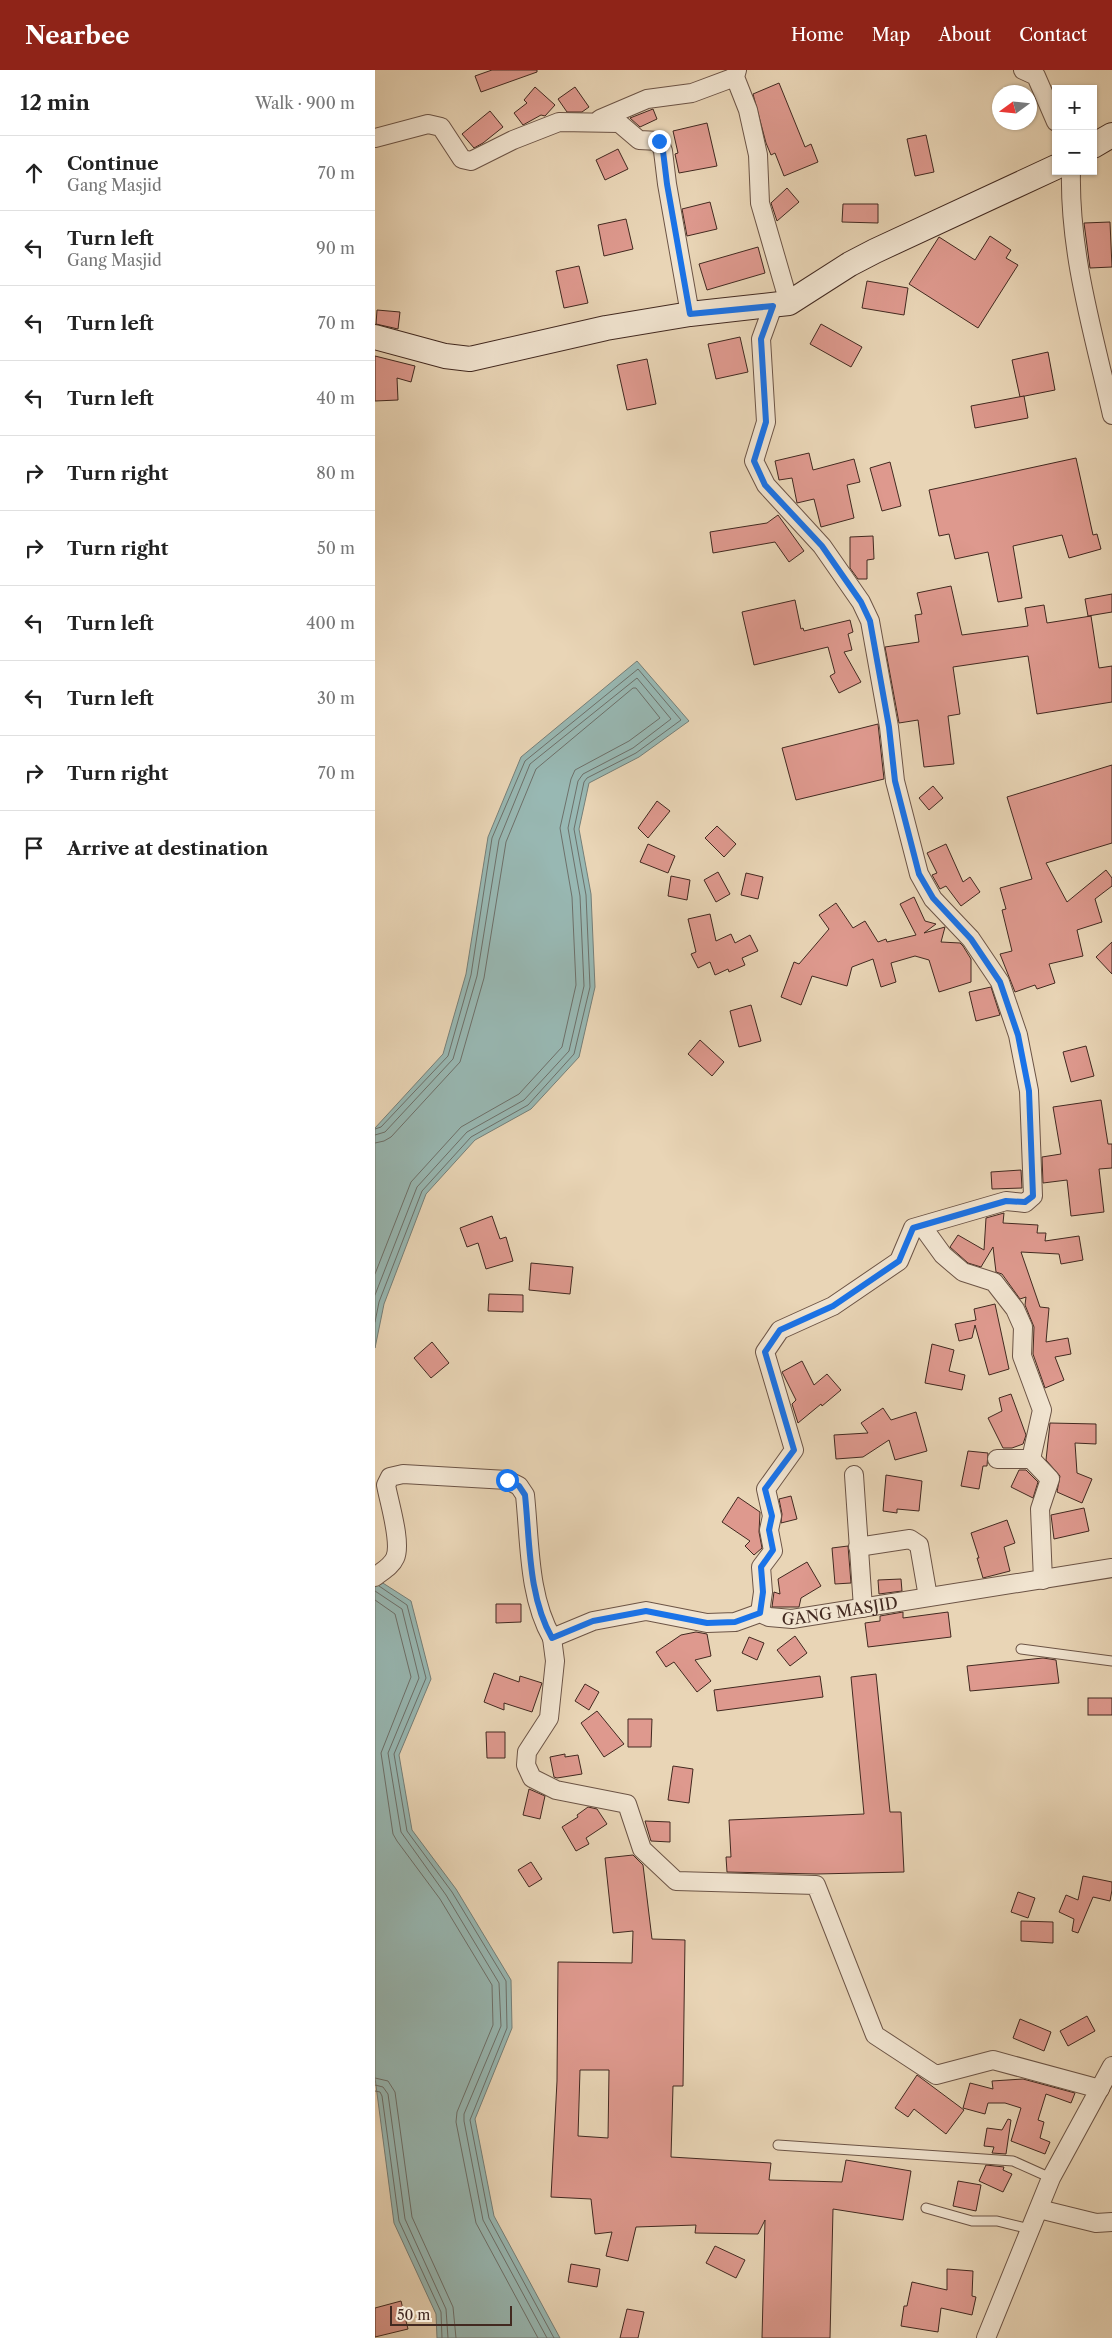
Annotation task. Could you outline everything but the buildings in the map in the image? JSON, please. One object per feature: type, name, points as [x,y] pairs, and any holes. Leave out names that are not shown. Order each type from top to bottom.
[{"type":"street","points":[[1023,70],[1036,76],[1052,113]]},
{"type":"street","points":[[596,121],[647,99],[692,93],[736,74],[748,110],[758,155],[760,203],[781,305],[761,339],[766,422],[754,461],[765,485],[822,546],[861,602],[870,621],[889,727],[895,781],[919,874],[933,898],[971,939],[1000,982],[1018,1035],[1029,1091],[1033,1196],[1025,1202],[1006,1201],[913,1228],[899,1261],[833,1306],[780,1330],[765,1352],[794,1450],[765,1489],[772,1516],[769,1530],[773,1550],[761,1567],[763,1592],[760,1613]]},
{"type":"street","points":[[375,138],[428,124],[441,127],[462,159],[471,161],[513,140],[559,122],[596,121],[619,123],[639,140],[659,141],[663,151],[690,314]]},
{"type":"street","points":[[1097,144],[1112,135]]},
{"type":"street","points":[[375,336],[445,356],[471,359],[606,328],[690,314],[781,305],[805,295],[850,264],[875,251],[1052,169]]},
{"type":"street","points":[[1071,175],[1071,206],[1075,244],[1112,415]]},
{"type":"street","points":[[922,1226],[943,1255],[963,1272],[994,1282],[1015,1309],[1023,1328],[1021,1356],[1042,1410],[1031,1459]]},
{"type":"street","points":[[997,1459],[1031,1459],[1050,1479],[1040,1509],[1043,1580]]},
{"type":"street","points":[[375,1577],[389,1566],[395,1557],[397,1544],[386,1485],[390,1477],[403,1474],[507,1480],[519,1486],[525,1495],[536,1600],[544,1623],[552,1638],[555,1661],[549,1718],[527,1752],[526,1765],[533,1778],[556,1790],[627,1804],[642,1850],[676,1881],[816,1885],[875,2035],[936,2075],[993,2060],[1100,2089]]},
{"type":"street","points":[[854,1475],[863,1608]]},
{"type":"street","points":[[858,1547],[910,1539],[919,1545],[928,1597]]},
{"type":"street","name":"GANG MASJID","points":[[552,1638],[593,1621],[646,1611],[707,1623],[735,1622],[760,1613],[769,1617],[792,1619],[1112,1568]]},
{"type":"street","points":[[985,2338],[1051,2178],[1112,2066]]},
{"type":"street","points":[[1039,2209],[1096,2223],[1112,2222]]},
{"type":"lane","points":[[1021,1649],[1112,1662]]},
{"type":"lane","points":[[777,2145],[1013,2161],[1051,2178]]},
{"type":"lane","points":[[926,2208],[972,2222],[997,2222],[1030,2229]]},
{"type":"water","points":[[637,661],[689,721],[639,757],[589,783],[579,829],[591,894],[595,987],[579,1057],[531,1109],[475,1140],[426,1194],[384,1304],[375,1348],[375,1128],[443,1054],[466,974],[488,837],[521,757]]},
{"type":"water","points":[[375,1578],[411,1601],[431,1679],[399,1755],[412,1830],[456,1889],[511,1980],[512,2028],[475,2119],[494,2216],[560,2338],[437,2338],[436,2314],[394,2223],[375,2078]]},
{"type":"route","points":[[507,1480],[519,1486],[525,1495],[536,1600],[544,1623],[552,1638],[593,1621],[646,1611],[707,1623],[735,1622],[760,1613],[763,1592],[761,1567],[773,1550],[769,1530],[772,1516],[765,1489],[794,1450],[765,1352],[780,1330],[833,1306],[899,1261],[913,1228],[1006,1201],[1025,1202],[1033,1196],[1029,1091],[1018,1035],[1000,982],[971,939],[933,898],[919,874],[895,781],[889,727],[870,621],[861,602],[822,546],[765,485],[754,461],[766,422],[761,339],[773,306],[690,314],[663,151],[659,141]]}]
